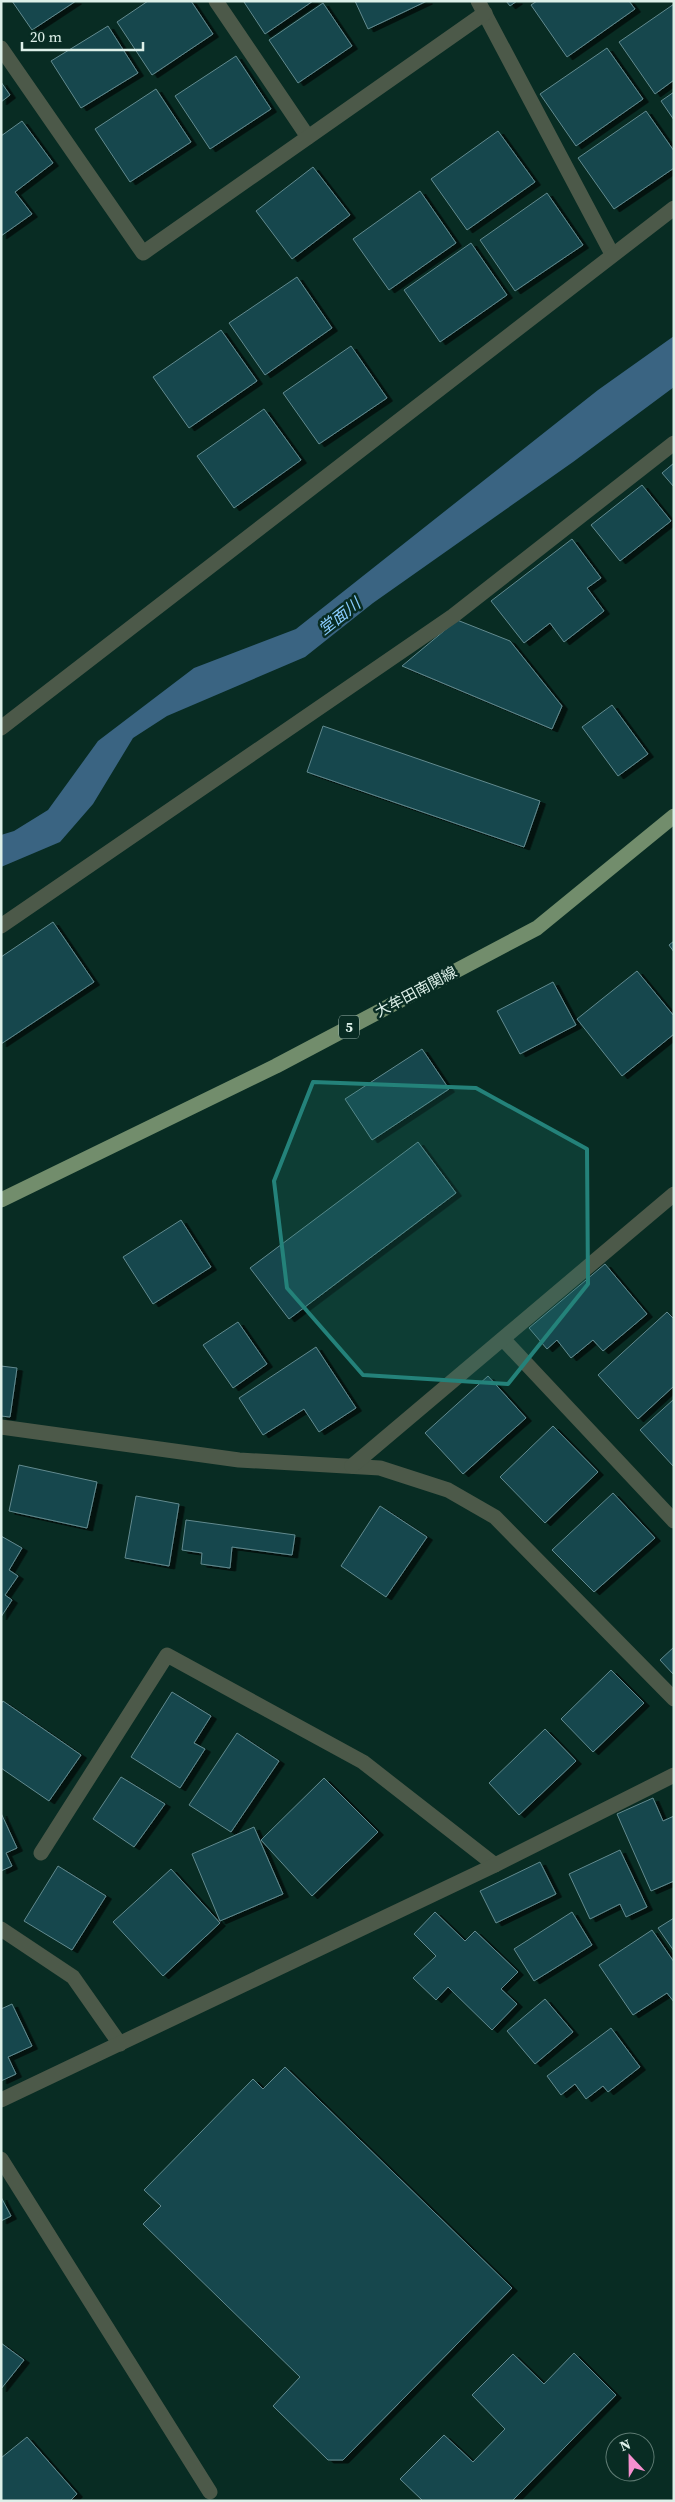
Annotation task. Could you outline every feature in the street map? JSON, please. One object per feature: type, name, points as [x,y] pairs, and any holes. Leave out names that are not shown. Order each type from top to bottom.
[{"type":"main road","name":"大牟田南関線","points":[[1,1200],[276,1066],[537,928],[674,816]]},
{"type":"street","points":[[216,1],[308,137]]},
{"type":"street","points":[[1,48],[143,253],[308,137],[482,7],[612,254]]},
{"type":"street","points":[[1,728],[612,254],[674,208]]},
{"type":"street","points":[[1,926],[453,616],[674,443]]},
{"type":"street","points":[[352,1466],[674,1194]]},
{"type":"street","points":[[503,1339],[674,1521]]},
{"type":"street","points":[[1,1427],[239,1460],[380,1468],[448,1490],[495,1517],[674,1699]]},
{"type":"street","points":[[41,1853],[167,1655],[363,1762],[495,1865]]},
{"type":"street","points":[[1,2100],[495,1865],[674,1776]]},
{"type":"street","points":[[1,1929],[73,1977],[120,2044]]},
{"type":"street","points":[[1,2159],[210,2492]]},
{"type":"highlighted area","points":[[313,1082],[476,1088],[587,1149],[588,1284],[508,1384],[363,1375],[287,1288],[274,1181]]},
{"type":"water","name":"堂面川","points":[[674,336],[674,387],[573,462],[373,603],[305,657],[167,716],[133,738],[93,804],[60,842],[1,867],[1,835],[14,831],[48,810],[98,741],[194,668],[296,629],[598,390]]},
{"type":"building","points":[[12,1],[76,1],[32,30]]},
{"type":"building","points":[[148,1],[191,1],[213,34],[152,75],[117,22]]},
{"type":"building","points":[[313,1],[265,34],[244,2]]},
{"type":"building","points":[[355,1],[427,1],[368,29]]},
{"type":"building","points":[[506,1],[517,1],[510,6]]},
{"type":"building","points":[[537,1],[629,1],[635,9],[567,57],[531,5]]},
{"type":"building","points":[[323,3],[352,46],[298,83],[269,40]]},
{"type":"building","points":[[674,4],[674,80],[655,94],[619,42]]},
{"type":"building","points":[[108,26],[138,73],[81,108],[51,61]]},
{"type":"building","points":[[607,48],[643,99],[576,146],[540,94]]},
{"type":"building","points":[[236,56],[271,109],[210,149],[175,96]]},
{"type":"building","points":[[1,82],[10,95],[1,102]]},
{"type":"building","points":[[156,89],[191,142],[130,182],[95,129]]},
{"type":"building","points":[[674,92],[674,120],[661,101]]},
{"type":"building","points":[[646,111],[674,151],[674,168],[614,209],[578,158]]},
{"type":"building","points":[[22,121],[53,163],[15,192],[32,214],[1,236],[1,136]]},
{"type":"building","points":[[498,131],[535,182],[467,230],[431,179]]},
{"type":"building","points":[[313,167],[350,215],[292,259],[256,211]]},
{"type":"building","points":[[420,191],[456,243],[389,290],[353,239]]},
{"type":"building","points":[[547,193],[583,245],[515,291],[480,240]]},
{"type":"building","points":[[471,243],[507,295],[440,342],[404,290]]},
{"type":"building","points":[[297,277],[332,328],[265,375],[229,323]]},
{"type":"building","points":[[221,330],[257,381],[189,428],[153,377]]},
{"type":"building","points":[[351,346],[387,398],[319,444],[283,393]]},
{"type":"building","points":[[264,409],[301,460],[234,508],[197,456]]},
{"type":"building","points":[[674,463],[674,487],[662,473]]},
{"type":"building","points":[[642,485],[671,521],[620,561],[591,525]]},
{"type":"building","points":[[572,539],[601,578],[587,588],[604,611],[564,642],[550,623],[524,643],[491,601]]},
{"type":"building","points":[[457,620],[510,641],[562,706],[552,729],[402,666]]},
{"type":"building","points":[[612,705],[648,754],[618,776],[582,727]]},
{"type":"building","points":[[323,726],[540,801],[524,847],[307,772]]},
{"type":"building","points":[[53,922],[94,982],[1,1044],[1,957]]},
{"type":"building","points":[[674,941],[674,952],[669,945]]},
{"type":"building","points":[[637,971],[674,1016],[674,1034],[622,1076],[577,1019]]},
{"type":"building","points":[[553,982],[576,1025],[520,1054],[497,1011]]},
{"type":"building","points":[[422,1049],[449,1089],[372,1140],[345,1099]]},
{"type":"building","points":[[418,1142],[456,1193],[289,1319],[250,1268]]},
{"type":"building","points":[[181,1220],[211,1267],[153,1304],[123,1257]]},
{"type":"building","points":[[605,1264],[647,1314],[603,1351],[593,1340],[571,1358],[557,1340],[547,1349],[529,1328]]},
{"type":"building","points":[[667,1312],[674,1319],[674,1386],[638,1419],[598,1375]]},
{"type":"building","points":[[238,1322],[267,1364],[233,1388],[203,1345]]},
{"type":"building","points":[[316,1347],[356,1408],[319,1432],[304,1409],[263,1435],[239,1398]]},
{"type":"building","points":[[1,1366],[17,1368],[10,1417],[1,1416]]},
{"type":"building","points":[[488,1376],[526,1418],[463,1474],[425,1433]]},
{"type":"building","points":[[674,1399],[674,1467],[640,1430]]},
{"type":"building","points":[[553,1426],[598,1472],[545,1523],[500,1477]]},
{"type":"building","points":[[19,1465],[97,1482],[87,1528],[9,1511]]},
{"type":"building","points":[[613,1493],[655,1538],[594,1592],[552,1550]]},
{"type":"building","points":[[136,1496],[179,1504],[169,1566],[125,1558]]},
{"type":"building","points":[[380,1506],[427,1537],[386,1597],[341,1566]]},
{"type":"building","points":[[186,1520],[295,1535],[292,1555],[232,1547],[230,1568],[201,1564],[202,1553],[182,1550]]},
{"type":"building","points":[[1,1536],[22,1548],[9,1570],[18,1576],[5,1595],[12,1600],[1,1617]]},
{"type":"building","points":[[674,1647],[674,1675],[660,1660]]},
{"type":"building","points":[[611,1670],[644,1703],[593,1752],[561,1719]]},
{"type":"building","points":[[172,1692],[211,1716],[194,1743],[205,1749],[180,1788],[131,1757]]},
{"type":"building","points":[[3,1701],[81,1755],[49,1801],[1,1768],[1,1704]]},
{"type":"building","points":[[545,1729],[576,1761],[519,1815],[489,1783]]},
{"type":"building","points":[[237,1733],[279,1761],[231,1832],[189,1805]]},
{"type":"building","points":[[121,1777],[165,1804],[134,1847],[93,1819]]},
{"type":"building","points":[[324,1778],[378,1832],[312,1896],[261,1840]]},
{"type":"building","points":[[653,1798],[663,1821],[674,1816],[674,1881],[651,1891],[617,1814]]},
{"type":"building","points":[[1,1813],[17,1848],[6,1853],[12,1866],[1,1871]]},
{"type":"building","points":[[254,1827],[283,1894],[220,1921],[192,1854]]},
{"type":"building","points":[[620,1850],[647,1907],[626,1917],[620,1904],[590,1919],[569,1874]]},
{"type":"building","points":[[540,1862],[556,1894],[496,1923],[480,1891]]},
{"type":"building","points":[[58,1866],[106,1896],[72,1950],[24,1921]]},
{"type":"building","points":[[171,1869],[220,1923],[163,1976],[113,1922]]},
{"type":"building","points":[[435,1912],[465,1941],[475,1931],[518,1972],[501,1989],[517,2004],[492,2030],[448,1987],[436,2000],[413,1978],[436,1956],[414,1934]]},
{"type":"building","points":[[572,1912],[592,1945],[534,1981],[514,1949]]},
{"type":"building","points":[[674,1918],[674,1951],[658,1928]]},
{"type":"building","points":[[652,1930],[674,1962],[674,2002],[667,1993],[633,2015],[599,1965]]},
{"type":"building","points":[[545,1999],[573,2032],[535,2064],[507,2031]]},
{"type":"building","points":[[12,2004],[32,2046],[8,2057],[16,2074],[1,2081],[1,2009]]},
{"type":"building","points":[[611,2028],[640,2067],[608,2092],[603,2086],[586,2099],[575,2084],[561,2095],[547,2076]]},
{"type":"building","points":[[285,2067],[512,2288],[343,2460],[328,2460],[273,2406],[300,2377],[143,2224],[161,2206],[144,2190],[253,2079],[263,2089]]},
{"type":"building","points":[[1,2197],[11,2216],[1,2221]]},
{"type":"building","points":[[1,2343],[24,2360],[1,2389]]},
{"type":"building","points":[[574,2353],[616,2395],[512,2501],[423,2501],[400,2479],[444,2435],[473,2462],[505,2429],[472,2395],[513,2354],[544,2384]]},
{"type":"building","points":[[27,2437],[77,2494],[70,2501],[1,2501],[1,2458]]}]
